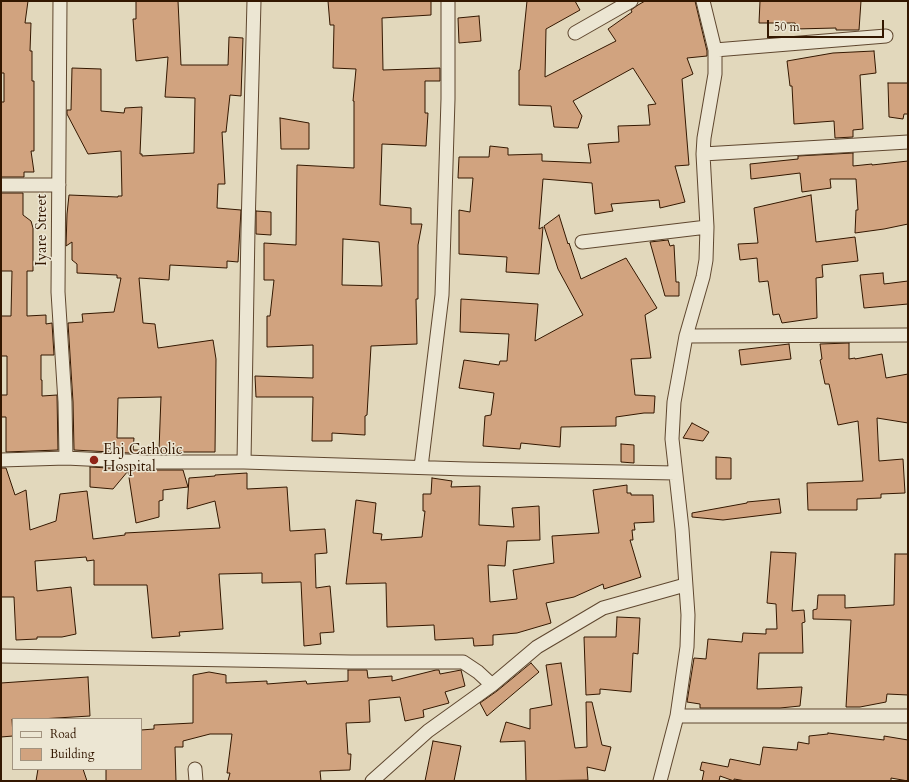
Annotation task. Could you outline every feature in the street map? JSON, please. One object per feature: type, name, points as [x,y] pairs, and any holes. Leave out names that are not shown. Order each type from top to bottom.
[{"type":"street","name":"Iyare Street","points":[[60,1],[58,292],[65,402],[66,458]]},
{"type":"street","points":[[244,462],[254,1]]},
{"type":"street","points":[[421,467],[442,295],[448,99],[448,1]]},
{"type":"street","points":[[575,33],[631,1]]},
{"type":"street","points":[[660,781],[677,716],[687,647],[688,615],[682,529],[672,439],[674,402],[686,336],[703,277],[706,260],[707,227],[703,154],[704,138],[715,74],[715,50],[704,1]]},
{"type":"street","points":[[715,50],[886,36]]},
{"type":"street","points":[[703,154],[908,142]]},
{"type":"street","points":[[1,185],[59,184]]},
{"type":"street","points":[[582,242],[707,227]]},
{"type":"street","points":[[686,336],[908,335]]},
{"type":"street","points":[[1,460],[66,458],[147,462],[244,462],[466,469],[675,473]]},
{"type":"street","points":[[372,781],[428,731],[492,685],[537,647],[603,608],[685,585]]},
{"type":"street","points":[[1,656],[343,662],[463,662],[478,672],[492,685]]},
{"type":"street","points":[[677,716],[908,716]]},
{"type":"building","points":[[1,1],[28,1],[25,23],[31,23],[30,51],[32,51],[32,81],[34,81],[34,151],[31,151],[34,172],[24,172],[24,177],[1,177],[1,102],[4,102],[4,73],[1,73]]},
{"type":"building","points":[[136,1],[178,1],[181,65],[228,65],[229,37],[243,38],[241,96],[230,95],[226,132],[222,132],[225,184],[218,184],[217,208],[241,210],[238,262],[227,261],[227,268],[170,265],[169,280],[139,278],[143,323],[155,324],[158,348],[213,340],[216,359],[215,452],[147,454],[74,450],[73,402],[68,323],[83,322],[82,314],[114,312],[121,278],[117,278],[117,275],[77,273],[77,264],[72,260],[72,242],[66,246],[69,195],[122,196],[121,151],[88,154],[67,114],[67,110],[71,110],[72,68],[101,69],[101,111],[124,113],[125,108],[142,107],[140,154],[142,154],[142,156],[194,153],[195,98],[165,97],[168,57],[136,61],[133,19],[136,19]],"holes":[[[161,397],[159,450],[133,450],[134,438],[117,438],[118,398]]]},
{"type":"building","points":[[328,1],[431,1],[431,15],[382,18],[383,70],[440,68],[440,81],[425,81],[425,113],[428,113],[426,146],[382,144],[380,205],[411,208],[411,224],[422,224],[418,245],[418,299],[416,299],[417,344],[371,346],[367,415],[365,416],[365,435],[332,433],[332,441],[312,441],[313,397],[256,397],[255,376],[313,378],[313,345],[267,347],[267,316],[270,316],[274,280],[264,280],[264,243],[296,245],[297,165],[354,168],[353,101],[356,69],[333,68],[334,25],[330,25]],"holes":[[[343,239],[379,242],[382,286],[342,285]]]},
{"type":"building","points":[[527,1],[575,1],[580,10],[546,29],[545,77],[616,41],[608,29],[632,12],[631,10],[645,1],[695,1],[707,51],[707,56],[687,58],[693,74],[682,79],[689,165],[675,166],[685,202],[660,208],[659,200],[611,204],[613,211],[595,214],[592,183],[543,179],[539,229],[543,227],[539,274],[506,272],[507,257],[459,254],[459,210],[470,212],[473,178],[458,178],[459,157],[489,157],[490,146],[508,148],[508,155],[542,154],[542,161],[591,163],[588,144],[619,142],[618,126],[650,125],[648,105],[656,104],[633,68],[573,101],[582,116],[578,128],[554,127],[551,106],[519,105],[519,70]]},
{"type":"building","points":[[760,1],[861,1],[859,30],[836,30],[836,28],[795,29],[795,23],[759,23]]},
{"type":"building","points":[[479,16],[481,41],[459,43],[458,18]]},
{"type":"building","points":[[874,51],[876,73],[860,75],[863,129],[853,130],[853,137],[835,138],[834,121],[794,124],[792,86],[790,86],[787,61],[833,53]]},
{"type":"building","points":[[888,83],[908,83],[908,114],[904,114],[903,119],[889,117]]},
{"type":"building","points":[[280,118],[309,123],[309,149],[281,149]]},
{"type":"building","points":[[853,153],[853,166],[908,161],[908,224],[855,233],[856,210],[858,210],[856,179],[830,179],[831,188],[802,192],[800,173],[751,179],[750,164],[798,159],[798,156]]},
{"type":"building","points":[[1,193],[23,193],[23,215],[31,221],[33,228],[33,271],[27,271],[27,316],[46,315],[46,324],[52,323],[54,355],[41,355],[41,380],[42,396],[57,395],[58,450],[6,452],[6,417],[1,417],[1,395],[7,395],[7,356],[1,356],[1,316],[11,316],[12,271],[1,271]]},
{"type":"building","points":[[811,195],[816,242],[855,237],[858,261],[822,265],[823,277],[816,278],[817,318],[782,323],[779,314],[773,315],[768,281],[759,282],[757,258],[740,260],[738,244],[758,243],[754,208]]},
{"type":"building","points":[[256,211],[271,212],[271,235],[256,234]]},
{"type":"building","points":[[559,215],[581,279],[626,258],[657,308],[645,315],[651,358],[631,359],[635,395],[655,396],[654,413],[616,417],[616,426],[561,427],[560,447],[521,443],[520,449],[483,446],[485,416],[491,415],[494,393],[459,388],[464,360],[499,365],[500,361],[507,361],[509,334],[460,332],[461,299],[538,304],[535,341],[583,315],[558,269],[544,226]]},
{"type":"building","points":[[668,240],[670,246],[674,245],[676,282],[679,282],[679,296],[665,296],[650,242]]},
{"type":"building","points":[[883,273],[884,284],[908,281],[908,304],[864,308],[860,275]]},
{"type":"building","points":[[849,343],[849,359],[882,354],[886,378],[908,374],[908,423],[877,418],[879,461],[903,459],[905,493],[881,494],[881,498],[857,499],[857,510],[808,510],[807,483],[863,481],[858,421],[838,425],[829,384],[825,384],[820,360],[822,359],[820,344]]},
{"type":"building","points":[[789,344],[791,359],[741,365],[739,350]]},
{"type":"building","points":[[692,423],[709,432],[703,441],[683,438]]},
{"type":"building","points":[[621,444],[634,445],[634,463],[621,462]]},
{"type":"building","points":[[716,457],[731,458],[731,479],[716,479]]},
{"type":"building","points":[[90,467],[183,470],[188,487],[163,490],[163,500],[159,501],[159,517],[136,523],[128,471],[113,489],[90,487]]},
{"type":"building","points":[[1,468],[6,468],[15,495],[26,490],[30,530],[56,521],[60,494],[87,491],[93,539],[125,535],[125,533],[220,528],[215,501],[187,509],[189,478],[247,473],[247,489],[287,487],[290,531],[325,529],[327,553],[315,554],[316,588],[330,586],[334,632],[320,633],[321,644],[304,646],[301,582],[262,583],[262,573],[219,574],[223,629],[179,632],[180,636],[152,638],[147,585],[94,585],[94,560],[87,561],[86,557],[35,561],[37,591],[71,587],[76,634],[62,637],[37,637],[37,639],[16,640],[14,597],[1,597]]},
{"type":"building","points":[[432,478],[452,481],[451,487],[480,486],[479,525],[514,527],[512,508],[539,506],[540,540],[507,541],[505,566],[488,565],[490,602],[517,599],[513,570],[554,563],[552,536],[599,533],[593,490],[627,485],[627,493],[631,493],[631,495],[653,495],[654,522],[634,523],[635,530],[632,530],[633,540],[630,540],[641,577],[604,589],[603,584],[574,597],[546,603],[551,623],[517,633],[493,635],[493,645],[474,646],[473,638],[435,640],[434,625],[387,627],[386,583],[346,584],[356,500],[376,503],[373,533],[382,534],[381,540],[422,537],[425,511],[423,511],[423,494],[431,494]]},
{"type":"building","points":[[779,499],[781,513],[723,520],[692,517],[692,513],[747,502]]},
{"type":"building","points":[[771,552],[796,553],[792,611],[804,610],[805,622],[802,623],[803,653],[759,653],[757,689],[802,687],[800,706],[780,708],[700,708],[700,704],[687,702],[694,658],[706,659],[708,639],[742,642],[743,633],[766,634],[766,629],[777,629],[776,604],[767,603]]},
{"type":"building","points":[[895,554],[908,554],[908,695],[887,694],[886,702],[860,707],[846,707],[851,620],[813,619],[813,610],[817,609],[818,595],[845,595],[845,608],[894,605]]},
{"type":"building","points":[[617,617],[640,618],[638,654],[633,653],[631,692],[600,689],[600,694],[586,695],[584,637],[616,637]]},
{"type":"building","points":[[531,663],[539,672],[487,716],[480,703]]},
{"type":"building","points":[[561,663],[575,748],[587,747],[586,702],[592,702],[602,745],[611,747],[605,771],[587,767],[588,780],[526,781],[525,741],[500,742],[506,722],[530,729],[530,709],[552,705],[546,665]]},
{"type":"building","points":[[348,670],[367,670],[368,678],[392,676],[392,681],[436,670],[439,670],[440,674],[461,670],[465,686],[445,692],[449,703],[423,710],[424,717],[405,721],[400,697],[369,700],[370,722],[346,723],[348,754],[351,754],[350,770],[320,771],[321,781],[228,781],[230,773],[227,773],[232,734],[210,734],[183,741],[183,747],[175,747],[176,781],[106,781],[106,770],[142,770],[142,730],[154,729],[154,725],[193,723],[193,675],[209,672],[226,675],[226,683],[267,681],[267,684],[306,681],[307,684],[348,681]]},
{"type":"building","points":[[88,677],[90,716],[12,718],[12,736],[1,737],[1,683]]},
{"type":"building","points":[[828,733],[884,740],[884,736],[908,740],[908,781],[891,778],[891,781],[746,781],[734,779],[734,781],[720,776],[719,781],[702,781],[704,771],[700,770],[702,762],[728,767],[730,759],[760,765],[763,747],[797,750],[798,742],[809,744],[809,736]]},
{"type":"building","points":[[433,741],[461,746],[454,781],[425,781]]},
{"type":"building","points":[[38,770],[83,770],[87,781],[36,781]]},
{"type":"place","name":"Ehj Catholic Hospital","points":[[94,460]]}]
